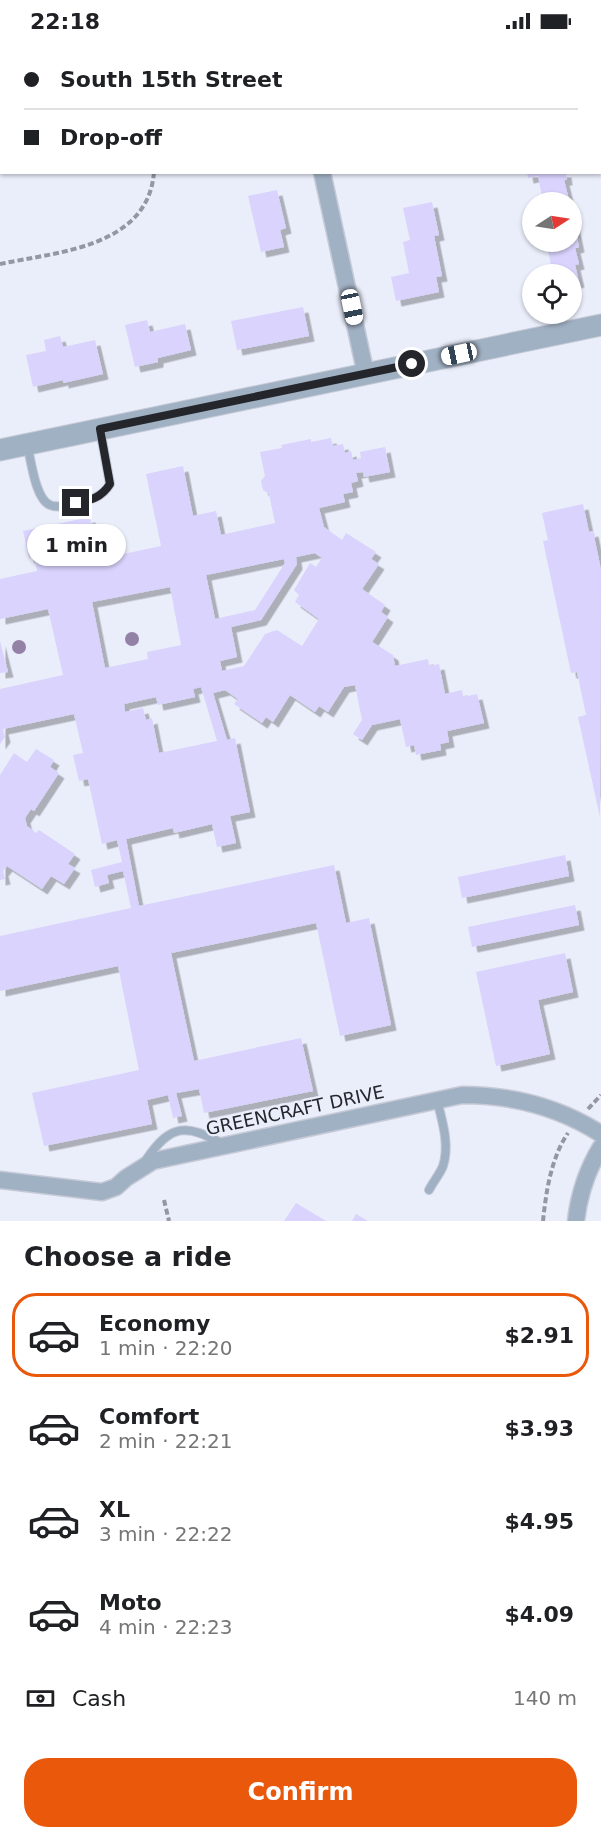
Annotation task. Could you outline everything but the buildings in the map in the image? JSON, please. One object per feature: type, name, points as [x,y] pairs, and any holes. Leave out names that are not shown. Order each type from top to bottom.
[{"type":"street","points":[[322,174],[366,375]]},
{"type":"street","points":[[0,450],[601,324]]},
{"type":"street","name":"GREENCRAFT DRIVE","points":[[0,1180],[102,1192],[116,1187],[153,1161],[462,1095],[514,1098],[554,1111],[601,1134]]},
{"type":"street","points":[[576,1221],[578,1204],[586,1177],[601,1147]]},
{"type":"lane","points":[[27,444],[36,485],[43,499],[50,505],[58,506],[94,499],[104,493],[110,484],[100,429]]},
{"type":"lane","points":[[429,1190],[443,1166],[445,1152],[444,1131],[437,1099]]},
{"type":"lane","points":[[141,1168],[160,1143],[169,1135],[181,1130],[193,1129],[226,1145]]},
{"type":"path","points":[[0,264],[92,245],[119,232],[141,208],[149,194],[154,174]]},
{"type":"path","points":[[543,1221],[545,1199],[557,1153],[566,1135],[601,1095]]},
{"type":"path","points":[[164,1200],[169,1221]]},
{"type":"route","points":[[76,503],[94,499],[104,493],[110,484],[100,429],[412,364]]}]
